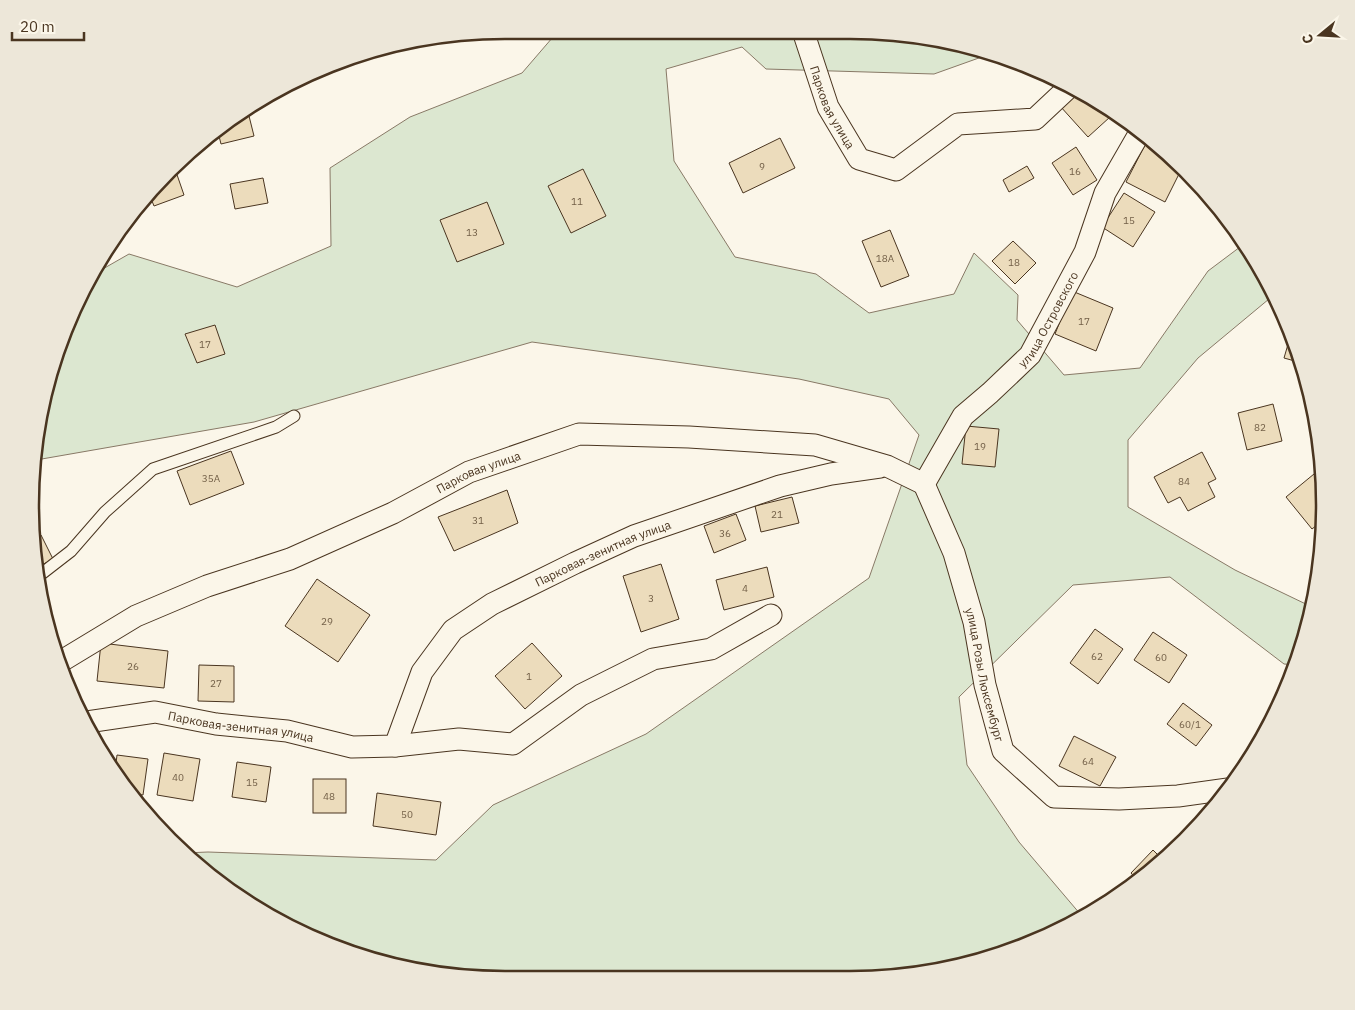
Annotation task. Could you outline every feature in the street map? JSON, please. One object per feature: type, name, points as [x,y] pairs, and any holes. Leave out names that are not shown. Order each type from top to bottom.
[{"type":"street","name":"Парковая улица","points":[[806,39],[828,107],[859,159],[896,170],[958,124],[1034,119],[1064,91]]},
{"type":"street","name":"улица Островского","points":[[924,484],[963,416],[1030,354],[1085,252],[1105,194],[1137,137]]},
{"type":"street","name":"Парковая улица","points":[[65,659],[136,616],[207,586],[290,559],[393,513],[469,472],[579,434],[689,437],[815,445],[887,466],[924,484]]},
{"type":"street","name":"Парковая-зенитная улица","points":[[395,746],[422,672],[453,630],[492,604],[634,536],[780,486],[831,474],[887,466]]},
{"type":"street","name":"улица Розы Люксембург","points":[[924,484],[954,553],[974,622],[985,685],[1003,751],[1054,797],[1119,799],[1178,796],[1219,790]]},
{"type":"street","name":"Парковая-зенитная улица","points":[[92,721],[155,712],[216,724],[287,731],[352,747],[395,746],[459,740],[513,744],[581,695],[653,659],[711,649],[771,615]]},
{"type":"lane","points":[[44,572],[71,551],[105,512],[153,469],[276,427],[294,416]]},
{"type":"green space","points":[[551,39],[880,40],[941,48],[980,58],[934,74],[766,69],[742,47],[666,69],[674,161],[735,257],[816,274],[869,313],[954,294],[974,253],[1018,295],[1017,320],[1064,375],[1140,368],[1208,271],[1239,248],[1268,300],[1198,358],[1128,440],[1128,507],[1235,570],[1305,604],[1288,664],[1284,664],[1170,577],[1073,585],[959,697],[967,765],[1019,842],[1078,912],[1028,936],[1000,947],[941,962],[911,967],[850,971],[475,970],[414,962],[355,947],[327,936],[272,909],[246,893],[194,853],[436,860],[493,805],[646,734],[869,578],[919,435],[889,399],[799,379],[532,342],[254,422],[42,459],[48,414],[63,355],[74,327],[103,269],[129,254],[237,287],[331,246],[330,168],[410,117],[522,73]]},
{"type":"building","points":[[1072,95],[1110,117],[1088,137],[1060,106]]},
{"type":"building","points":[[249,115],[254,136],[221,144],[219,137]]},
{"type":"building","points":[[780,138],[795,168],[743,193],[729,163]]},
{"type":"building","points":[[1145,144],[1179,174],[1165,202],[1126,182]]},
{"type":"building","points":[[1076,147],[1097,180],[1073,195],[1052,163]]},
{"type":"building","points":[[1027,166],[1034,178],[1009,192],[1003,180]]},
{"type":"building","points":[[583,169],[606,216],[571,233],[548,186]]},
{"type":"building","points":[[177,174],[184,195],[154,206],[152,201]]},
{"type":"building","points":[[263,178],[268,203],[235,209],[230,184]]},
{"type":"building","points":[[1124,193],[1155,212],[1133,247],[1102,227]]},
{"type":"building","points":[[487,202],[504,244],[457,262],[440,220]]},
{"type":"building","points":[[890,230],[909,276],[881,287],[862,241]]},
{"type":"building","points":[[1013,241],[1036,263],[1015,284],[992,261]]},
{"type":"building","points":[[1072,291],[1113,308],[1096,351],[1055,334]]},
{"type":"building","points":[[215,325],[225,354],[197,363],[185,334]]},
{"type":"building","points":[[1288,345],[1294,361],[1284,358]]},
{"type":"building","points":[[1273,404],[1282,441],[1247,450],[1238,413]]},
{"type":"building","points":[[966,426],[999,429],[995,467],[962,464]]},
{"type":"building","points":[[231,451],[244,484],[190,505],[177,471]]},
{"type":"building","points":[[1202,452],[1216,479],[1208,483],[1215,497],[1188,511],[1180,497],[1168,503],[1154,477]]},
{"type":"building","points":[[1314,474],[1315,526],[1312,529],[1286,497]]},
{"type":"building","points":[[507,490],[518,523],[454,551],[438,517]]},
{"type":"building","points":[[792,497],[799,523],[761,532],[755,506]]},
{"type":"building","points":[[736,514],[746,540],[714,553],[704,526]]},
{"type":"building","points":[[40,536],[53,559],[43,564]]},
{"type":"building","points":[[661,564],[679,619],[641,632],[623,576]]},
{"type":"building","points":[[767,567],[774,597],[724,610],[716,580]]},
{"type":"building","points":[[317,579],[370,615],[338,662],[285,626]]},
{"type":"building","points":[[1095,629],[1123,649],[1098,684],[1070,663]]},
{"type":"building","points":[[1153,632],[1187,655],[1169,683],[1134,660]]},
{"type":"building","points":[[101,643],[168,651],[164,688],[97,681]]},
{"type":"building","points":[[532,643],[562,676],[525,709],[495,676]]},
{"type":"building","points":[[199,665],[234,666],[234,702],[198,701]]},
{"type":"building","points":[[1183,703],[1212,725],[1196,746],[1167,724]]},
{"type":"building","points":[[1074,736],[1116,757],[1100,786],[1059,766]]},
{"type":"building","points":[[164,753],[200,759],[193,801],[157,795]]},
{"type":"building","points":[[117,755],[148,759],[143,795],[140,795],[116,762]]},
{"type":"building","points":[[237,762],[271,767],[266,802],[232,797]]},
{"type":"building","points":[[313,779],[346,779],[346,813],[313,813]]},
{"type":"building","points":[[377,793],[441,802],[436,835],[373,826]]},
{"type":"building","points":[[1153,850],[1158,855],[1133,876],[1131,873]]}]
